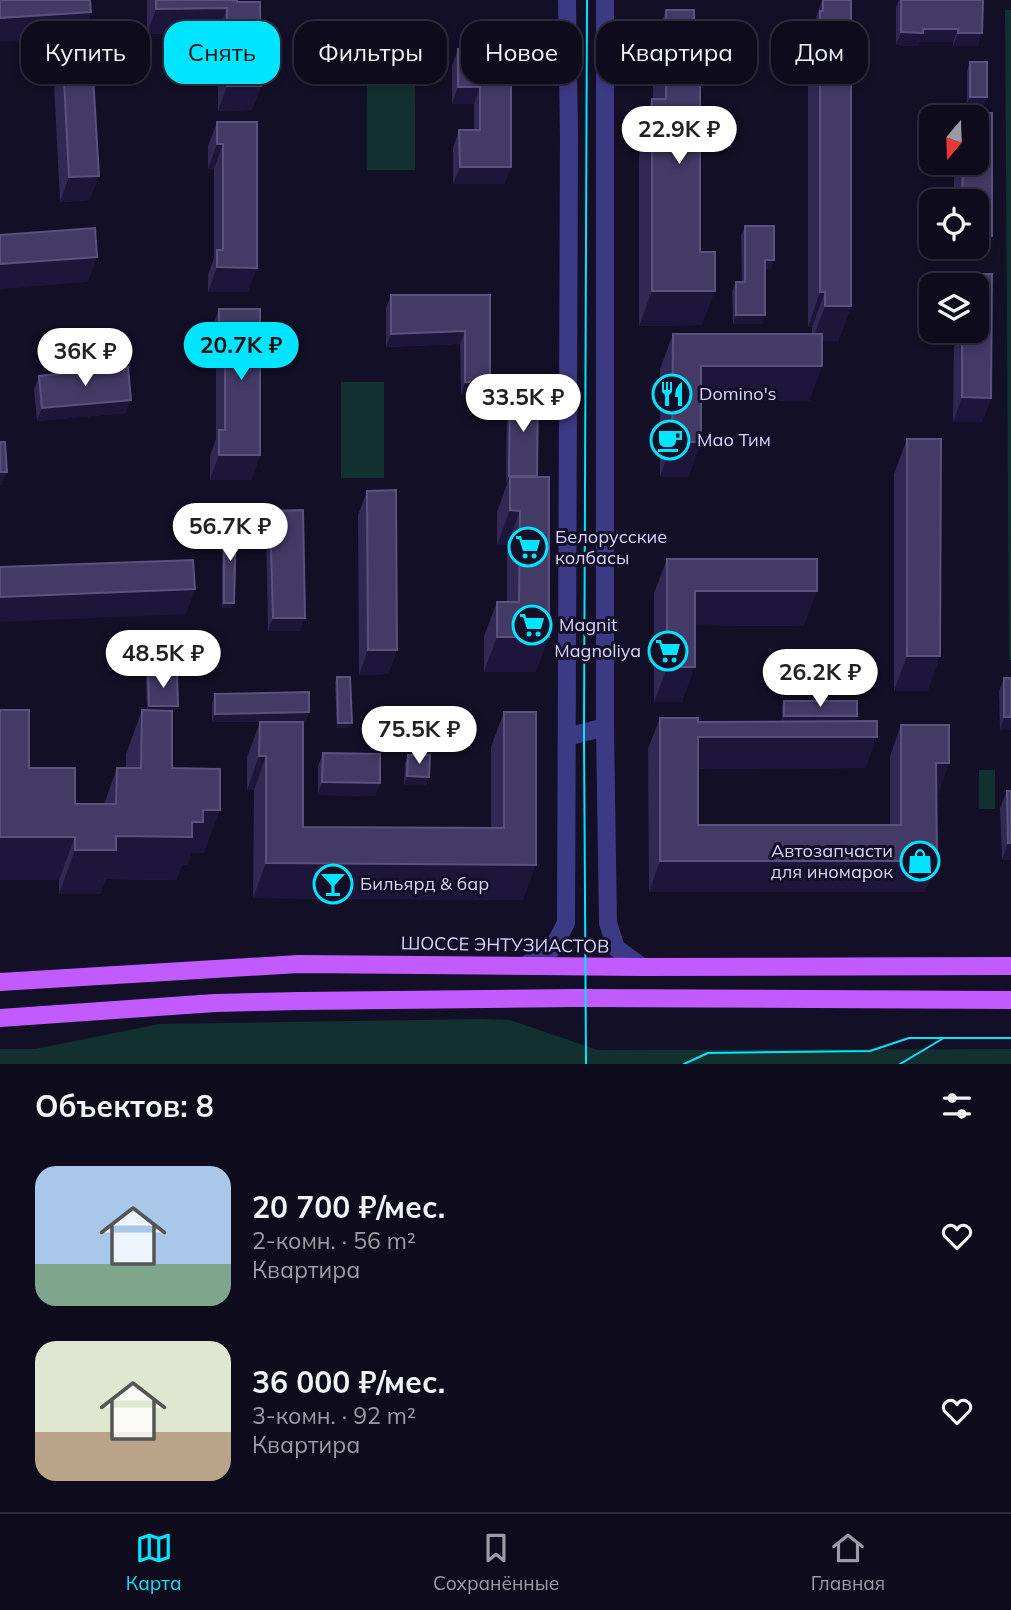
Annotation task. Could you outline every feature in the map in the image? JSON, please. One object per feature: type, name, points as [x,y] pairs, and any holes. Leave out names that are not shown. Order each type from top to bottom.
[{"type":"main road","name":"ШОССЕ ЭНТУЗИАСТОВ","points":[[0,982],[299,964],[1011,966]]},
{"type":"main road","points":[[0,1018],[215,1003],[299,1001],[576,998],[1011,1000]]},
{"type":"street","points":[[526,965],[552,949],[566,923],[569,109],[567,0]]},
{"type":"street","points":[[605,0],[605,727],[608,923],[616,948],[642,967]]},
{"type":"street","points":[[567,737],[605,727]]},
{"type":"green space","points":[[1005,10],[1011,10],[1011,660],[1009,660]]},
{"type":"green space","points":[[367,84],[415,84],[415,170],[367,170]]},
{"type":"green space","points":[[341,382],[384,382],[384,478],[341,478]]},
{"type":"green space","points":[[979,770],[995,770],[995,809],[979,809]]},
{"type":"green space","points":[[510,1020],[598,1050],[1011,1049],[1011,1064],[0,1064],[0,1049],[35,1049],[159,1024]]},
{"type":"building","points":[[0,0],[90,0],[91,12],[0,18]]},
{"type":"building","points":[[156,0],[260,2],[260,21],[227,21],[227,8],[156,9]]},
{"type":"building","points":[[823,0],[851,0],[851,21],[820,21],[820,11],[823,11]]},
{"type":"building","points":[[901,0],[983,0],[982,33],[958,33],[958,29],[923,29],[923,33],[901,32]]},
{"type":"building","points":[[666,10],[694,10],[694,21],[666,21]]},
{"type":"building","points":[[458,49],[461,49],[461,84],[511,84],[511,167],[460,167],[459,130],[480,130],[480,87],[458,87]]},
{"type":"building","points":[[970,62],[987,62],[987,97],[970,97]]},
{"type":"building","points":[[64,84],[93,84],[99,176],[69,177]]},
{"type":"building","points":[[227,84],[261,84],[261,86]]},
{"type":"building","points":[[666,84],[700,84],[700,252],[715,252],[715,291],[652,291],[652,99],[666,99]]},
{"type":"building","points":[[820,84],[851,84],[851,306],[825,306],[825,292],[820,292]]},
{"type":"building","points":[[989,113],[992,113],[992,236],[989,236],[989,189],[962,189],[963,175],[989,175]]},
{"type":"building","points":[[217,122],[257,122],[257,268],[217,267],[217,250],[223,250],[223,144],[217,144]]},
{"type":"building","points":[[745,226],[774,226],[774,260],[765,260],[765,315],[736,315],[736,282],[745,282]]},
{"type":"building","points":[[95,228],[97,257],[0,264],[0,235]]},
{"type":"building","points":[[989,274],[992,274],[991,398],[962,397],[962,343],[989,343]]},
{"type":"building","points":[[391,295],[490,295],[490,382],[465,382],[465,331],[391,334]]},
{"type":"building","points":[[219,309],[260,309],[260,455],[219,455],[219,430],[225,430],[225,333],[219,332]]},
{"type":"building","points":[[673,334],[822,334],[822,366],[701,366],[701,442],[672,442]]},
{"type":"building","points":[[128,367],[131,400],[42,408],[39,376]]},
{"type":"building","points":[[510,391],[538,392],[537,476],[509,476]]},
{"type":"building","points":[[907,439],[941,439],[940,656],[907,656]]},
{"type":"building","points":[[0,442],[5,442],[7,472],[0,472]]},
{"type":"building","points":[[510,477],[549,477],[549,637],[497,637],[497,602],[519,602],[520,511],[510,510]]},
{"type":"building","points":[[396,490],[397,650],[368,650],[367,491]]},
{"type":"building","points":[[303,510],[305,618],[273,618],[270,511]]},
{"type":"building","points":[[224,525],[236,526],[234,603],[224,603]]},
{"type":"building","points":[[667,559],[817,559],[817,591],[695,591],[695,667],[667,667]]},
{"type":"building","points":[[193,560],[195,589],[0,597],[0,567]]},
{"type":"building","points":[[177,673],[178,706],[149,706],[148,674]]},
{"type":"building","points":[[337,677],[350,677],[352,723],[338,723]]},
{"type":"building","points":[[1004,678],[1011,678],[1011,717],[1004,717]]},
{"type":"building","points":[[309,692],[309,712],[215,714],[215,694]]},
{"type":"building","points":[[784,701],[857,701],[857,716],[784,716]]},
{"type":"building","points":[[0,710],[29,710],[29,768],[75,768],[75,804],[116,804],[117,768],[141,768],[142,710],[172,711],[172,768],[220,769],[220,810],[203,810],[203,822],[192,822],[192,837],[116,836],[116,850],[75,850],[75,837],[0,837]]},
{"type":"building","points":[[504,712],[536,712],[536,865],[266,863],[266,756],[259,756],[260,722],[303,722],[303,827],[504,828]]},
{"type":"building","points":[[660,718],[698,718],[698,722],[877,721],[877,737],[698,737],[698,825],[901,825],[901,725],[949,725],[949,763],[936,763],[937,861],[660,861]]},
{"type":"building","points":[[323,753],[380,754],[380,783],[322,782]]},
{"type":"building","points":[[408,755],[430,755],[429,777],[407,776]]},
{"type":"building","points":[[1007,791],[1011,791],[1011,843],[1008,843]]},
{"type":"tram line","points":[[586,1064],[584,733],[587,0]]},
{"type":"tram line","points":[[684,1064],[708,1053],[870,1051],[909,1038],[1011,1038]]},
{"type":"tram line","points":[[900,1064],[942,1039]]},
{"type":"place","name":"Domino's","points":[[672,394]]},
{"type":"place","name":"Мао Тим","points":[[670,440]]},
{"type":"place","name":"Белорусские колбасы","points":[[528,547]]},
{"type":"place","name":"Magnit","points":[[532,625]]},
{"type":"place","name":"Magnoliya","points":[[668,651]]},
{"type":"place","name":"Автозапчасти для иномарок","points":[[920,861]]},
{"type":"place","name":"Бильярд & бар","points":[[333,884]]}]
